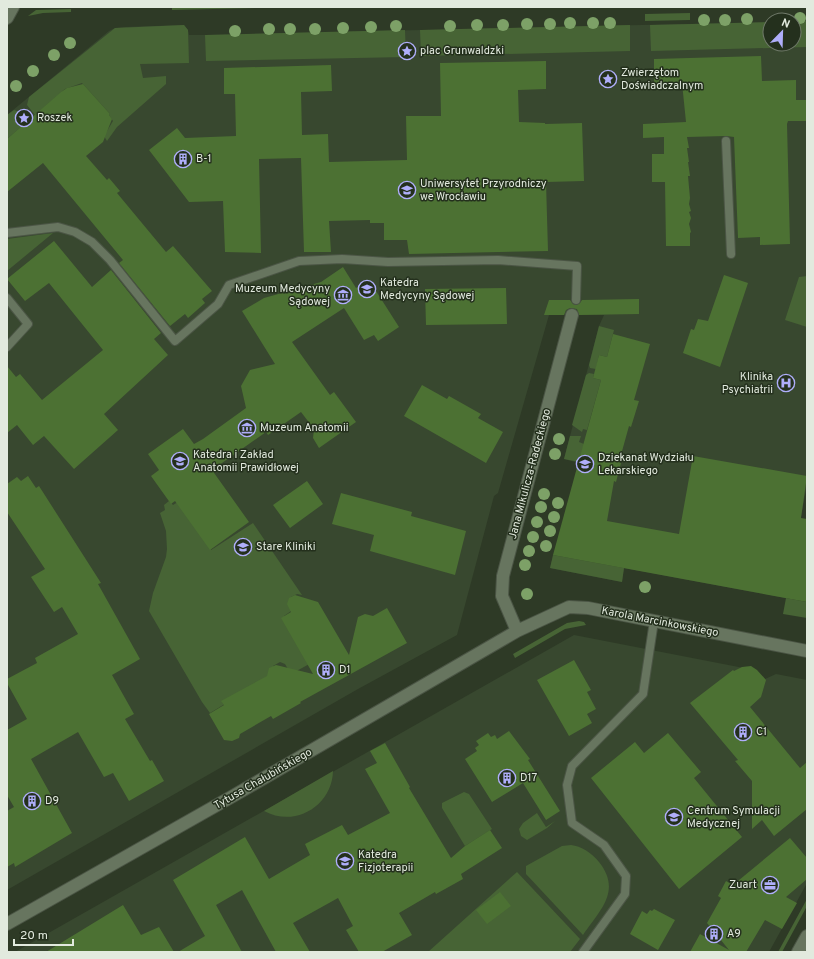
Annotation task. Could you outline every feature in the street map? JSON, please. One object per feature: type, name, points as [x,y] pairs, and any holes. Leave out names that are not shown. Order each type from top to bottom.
[{"type":"street","points":[[7,18],[13,7]]},
{"type":"street","name":"Jana Mikulicza-Radeckiego","points":[[517,632],[502,596],[503,576],[572,315]]},
{"type":"street","name":"Karola Marcinkowskiego","points":[[517,632],[569,607],[588,608],[807,651]]},
{"type":"street","name":"Tytusa Chałubińskiego","points":[[7,924],[233,796],[517,632]]},
{"type":"street","points":[[798,952],[807,936]]},
{"type":"lane","points":[[726,141],[731,254]]},
{"type":"lane","points":[[7,233],[58,227],[74,232],[92,242],[110,260],[175,341],[218,304],[229,285],[300,261],[342,259],[388,262],[498,260],[577,266],[576,300]]},
{"type":"lane","points":[[7,298],[28,324],[7,347]]},
{"type":"lane","points":[[583,952],[625,894],[626,876],[604,845],[572,823],[567,785],[572,766],[643,694],[654,621]]},
{"type":"shaded area","points":[[802,21],[807,21],[807,484],[786,598],[624,568],[622,582],[550,568],[579,463],[564,459],[599,326],[604,315],[549,315],[498,493],[494,496],[457,635],[358,689],[7,890],[7,115],[109,31],[115,28],[184,25],[188,30],[189,35],[762,22],[762,52],[802,52]]},
{"type":"shaded area","points":[[574,635],[755,669],[761,677],[763,676],[765,679],[776,674],[807,680],[807,883],[769,952],[15,952]]},
{"type":"green space","points":[[172,7],[302,7],[172,10]]},
{"type":"green space","points":[[71,9],[71,12],[43,13],[28,16],[36,10]]},
{"type":"green space","points":[[690,13],[690,20],[645,21],[645,14]]},
{"type":"green space","points":[[802,21],[807,21],[807,47],[802,47]]},
{"type":"green space","points":[[762,22],[762,48],[651,51],[650,25]]},
{"type":"green space","points":[[184,25],[188,30],[189,63],[140,64],[143,78],[166,76],[166,84],[117,127],[107,141],[104,136],[113,121],[109,115],[110,114],[82,83],[65,89],[35,115],[27,105],[29,97],[115,28]]},
{"type":"green space","points":[[630,25],[630,51],[421,56],[420,30]]},
{"type":"green space","points":[[405,30],[406,57],[206,61],[205,35]]},
{"type":"green space","points":[[14,110],[17,111],[27,122],[7,139],[7,115]]},
{"type":"green space","points":[[53,233],[7,271],[7,239]]},
{"type":"green space","points":[[807,276],[807,327],[785,320],[799,277]]},
{"type":"green space","points":[[599,326],[614,330],[607,357],[599,355],[596,369],[590,368],[589,365]]},
{"type":"green space","points":[[589,373],[594,374],[593,378],[601,380],[587,430],[583,429],[582,432],[572,425],[586,375]]},
{"type":"green space","points":[[570,436],[581,436],[579,442],[584,444],[579,462],[564,459]]},
{"type":"green space","points":[[169,501],[173,505],[178,502],[211,550],[253,523],[302,595],[297,594],[291,597],[290,602],[294,609],[284,616],[313,662],[291,674],[285,664],[280,662],[273,666],[274,674],[210,713],[202,702],[149,611],[153,593],[166,557],[166,531],[160,513],[165,510],[164,505]]},
{"type":"green space","points":[[553,555],[624,568],[622,582],[550,568]]},
{"type":"green space","points":[[786,598],[807,602],[807,618],[783,614]]},
{"type":"green space","points":[[579,621],[584,622],[586,625],[565,629],[515,658],[513,654],[567,623]]},
{"type":"green space","points":[[333,771],[331,783],[326,794],[319,804],[310,810],[299,815],[288,817],[276,816],[264,811]]},
{"type":"green space","points":[[464,792],[469,794],[492,829],[465,846],[442,808],[442,803]]},
{"type":"green space","points":[[537,813],[546,827],[555,821],[547,828],[527,840],[521,836],[519,829],[523,823]]},
{"type":"green space","points":[[571,845],[582,848],[590,853],[606,872],[609,882],[609,891],[602,909],[583,935],[526,874],[526,866],[562,846]]},
{"type":"green space","points":[[517,872],[580,939],[570,952],[428,952]]},
{"type":"green space","points":[[807,899],[807,906],[782,952],[778,952]]},
{"type":"building","points":[[761,56],[762,81],[796,80],[796,100],[807,100],[807,121],[788,121],[787,124],[790,244],[760,245],[760,237],[738,238],[734,137],[726,136],[687,137],[690,176],[688,176],[690,198],[689,204],[691,211],[689,212],[691,218],[689,224],[691,232],[690,246],[666,246],[665,182],[652,182],[652,154],[664,154],[664,137],[643,138],[643,124],[686,122],[682,83],[654,83],[654,59]]},
{"type":"building","points":[[546,61],[546,89],[518,90],[519,122],[545,124],[582,123],[584,181],[546,182],[548,251],[409,254],[407,240],[384,240],[384,223],[370,223],[370,220],[329,221],[331,252],[304,252],[301,158],[259,159],[261,253],[225,252],[223,201],[189,202],[149,150],[177,128],[185,138],[236,136],[235,94],[224,94],[224,68],[331,65],[332,91],[301,92],[302,135],[328,134],[329,162],[407,160],[406,116],[441,116],[440,63]]},
{"type":"building","points":[[83,84],[110,114],[109,115],[112,119],[103,142],[86,156],[107,180],[109,178],[120,191],[117,193],[166,252],[173,246],[212,291],[202,299],[205,303],[188,318],[185,314],[170,326],[119,263],[123,260],[43,163],[7,192],[7,139],[61,92],[67,88]]},
{"type":"building","points":[[54,241],[92,287],[111,270],[161,333],[154,339],[168,355],[104,414],[118,430],[74,469],[44,436],[33,445],[17,425],[7,433],[7,366],[16,377],[20,374],[42,400],[103,350],[49,283],[25,301],[7,279]]},
{"type":"building","points":[[343,267],[356,288],[369,280],[399,327],[378,341],[374,335],[364,340],[344,308],[292,342],[330,395],[334,392],[356,422],[319,448],[313,438],[314,429],[301,412],[268,435],[266,432],[212,470],[249,522],[210,550],[175,501],[171,504],[151,476],[159,470],[148,454],[183,429],[194,444],[203,439],[246,408],[241,386],[250,370],[275,364],[242,311],[264,298],[321,282]]},
{"type":"building","points":[[724,275],[748,283],[720,367],[683,353],[691,329],[694,330],[698,319],[708,321]]},
{"type":"building","points":[[506,288],[507,324],[426,325],[425,289]]},
{"type":"building","points":[[639,299],[639,314],[579,315],[577,309],[570,308],[566,310],[564,315],[544,315],[549,300],[570,300],[576,305],[582,300]]},
{"type":"building","points":[[613,334],[650,344],[634,400],[639,401],[631,427],[629,426],[619,462],[621,463],[616,482],[614,481],[607,521],[679,534],[693,456],[807,476],[801,518],[807,519],[807,602],[553,555],[601,380],[593,378],[599,355],[607,357]]},
{"type":"building","points":[[422,385],[447,399],[449,396],[481,414],[478,418],[503,432],[486,463],[404,416]]},
{"type":"building","points":[[28,476],[36,488],[39,486],[101,583],[98,584],[140,659],[112,675],[134,714],[125,719],[150,761],[152,760],[164,781],[129,801],[113,773],[104,777],[78,732],[31,759],[72,833],[15,867],[14,863],[7,867],[7,811],[14,807],[7,795],[7,730],[27,719],[7,683],[7,679],[37,663],[35,658],[78,634],[62,607],[54,612],[31,577],[45,569],[7,512],[7,484],[17,477],[21,481]]},
{"type":"building","points":[[307,481],[323,504],[290,528],[273,505]]},
{"type":"building","points":[[341,493],[412,512],[411,516],[466,531],[455,575],[370,551],[374,535],[332,524]]},
{"type":"building","name":"D1","points":[[295,595],[318,602],[349,655],[358,617],[365,614],[373,616],[387,608],[407,643],[300,702],[301,703],[273,719],[271,716],[240,734],[239,738],[232,741],[224,740],[209,714],[224,705],[221,701],[267,676],[269,668],[276,665],[313,674],[281,618],[291,612],[287,604],[289,598]]},
{"type":"building","points":[[574,660],[591,690],[587,692],[596,709],[587,714],[592,723],[569,736],[537,680]]},
{"type":"building","name":"C1","points":[[751,666],[766,680],[761,697],[750,707],[800,768],[807,762],[807,809],[774,836],[762,820],[752,829],[752,781],[735,761],[738,760],[690,703],[733,670]]},
{"type":"building","name":"D17","points":[[509,731],[530,759],[528,760],[560,811],[546,820],[523,783],[492,802],[465,759],[477,751],[475,748],[479,745],[476,741],[488,733],[491,737],[495,735],[497,739]]},
{"type":"building","name":"Centrum Symulacji Medycznej","points":[[668,733],[701,772],[694,778],[742,837],[679,889],[591,778],[635,742],[644,753]]},
{"type":"building","points":[[385,743],[410,787],[409,788],[451,858],[465,846],[490,830],[502,848],[461,874],[463,879],[436,894],[435,892],[399,913],[412,935],[382,952],[359,952],[346,930],[353,926],[338,898],[293,923],[310,952],[276,952],[242,890],[216,905],[242,952],[178,952],[205,936],[173,880],[245,837],[269,879],[310,855],[305,844],[342,825],[348,835],[390,813],[365,769],[377,763],[370,751]]},
{"type":"building","points":[[790,838],[807,858],[807,879],[786,897],[797,903],[782,929],[765,920],[746,952],[690,952],[700,934],[729,950],[707,923],[721,898],[718,896],[726,881],[733,885]]},
{"type":"building","points":[[500,892],[511,906],[487,924],[476,910]]},
{"type":"building","points":[[123,905],[141,935],[159,927],[174,952],[46,952]]},
{"type":"building","points":[[654,909],[675,920],[658,950],[630,934],[642,911],[647,914],[650,910],[652,911]]},
{"type":"place","name":"plac Grunwaldzki","points":[[407,51]]},
{"type":"place","name":"Zwierzętom Doświadczalnym","points":[[608,79]]},
{"type":"place","name":"Roszek","points":[[24,118]]},
{"type":"place","name":"B-1","points":[[183,159]]},
{"type":"place","name":"Uniwersytet Przyrodniczy we Wrocławiu","points":[[407,190]]},
{"type":"place","name":"Katedra Medycyny Sądowej","points":[[367,289]]},
{"type":"place","name":"Muzeum Medycyny Sądowej","points":[[343,295]]},
{"type":"place","name":"Klinika Psychiatrii","points":[[786,383]]},
{"type":"place","name":"Muzeum Anatomii","points":[[247,428]]},
{"type":"place","name":"Katedra i Zakład Anatomii Prawidłowej","points":[[180,461]]},
{"type":"place","name":"Dziekanat Wydziału Lekarskiego","points":[[585,464]]},
{"type":"place","name":"Stare Kliniki","points":[[243,547]]},
{"type":"place","name":"D1","points":[[326,670]]},
{"type":"place","name":"C1","points":[[743,732]]},
{"type":"place","name":"D17","points":[[507,778]]},
{"type":"place","name":"D9","points":[[32,801]]},
{"type":"place","name":"Centrum Symulacji Medycznej","points":[[674,817]]},
{"type":"place","name":"Katedra Fizjoterapii","points":[[345,861]]},
{"type":"place","name":"Zuart","points":[[770,885]]},
{"type":"place","name":"A9","points":[[714,934]]}]
